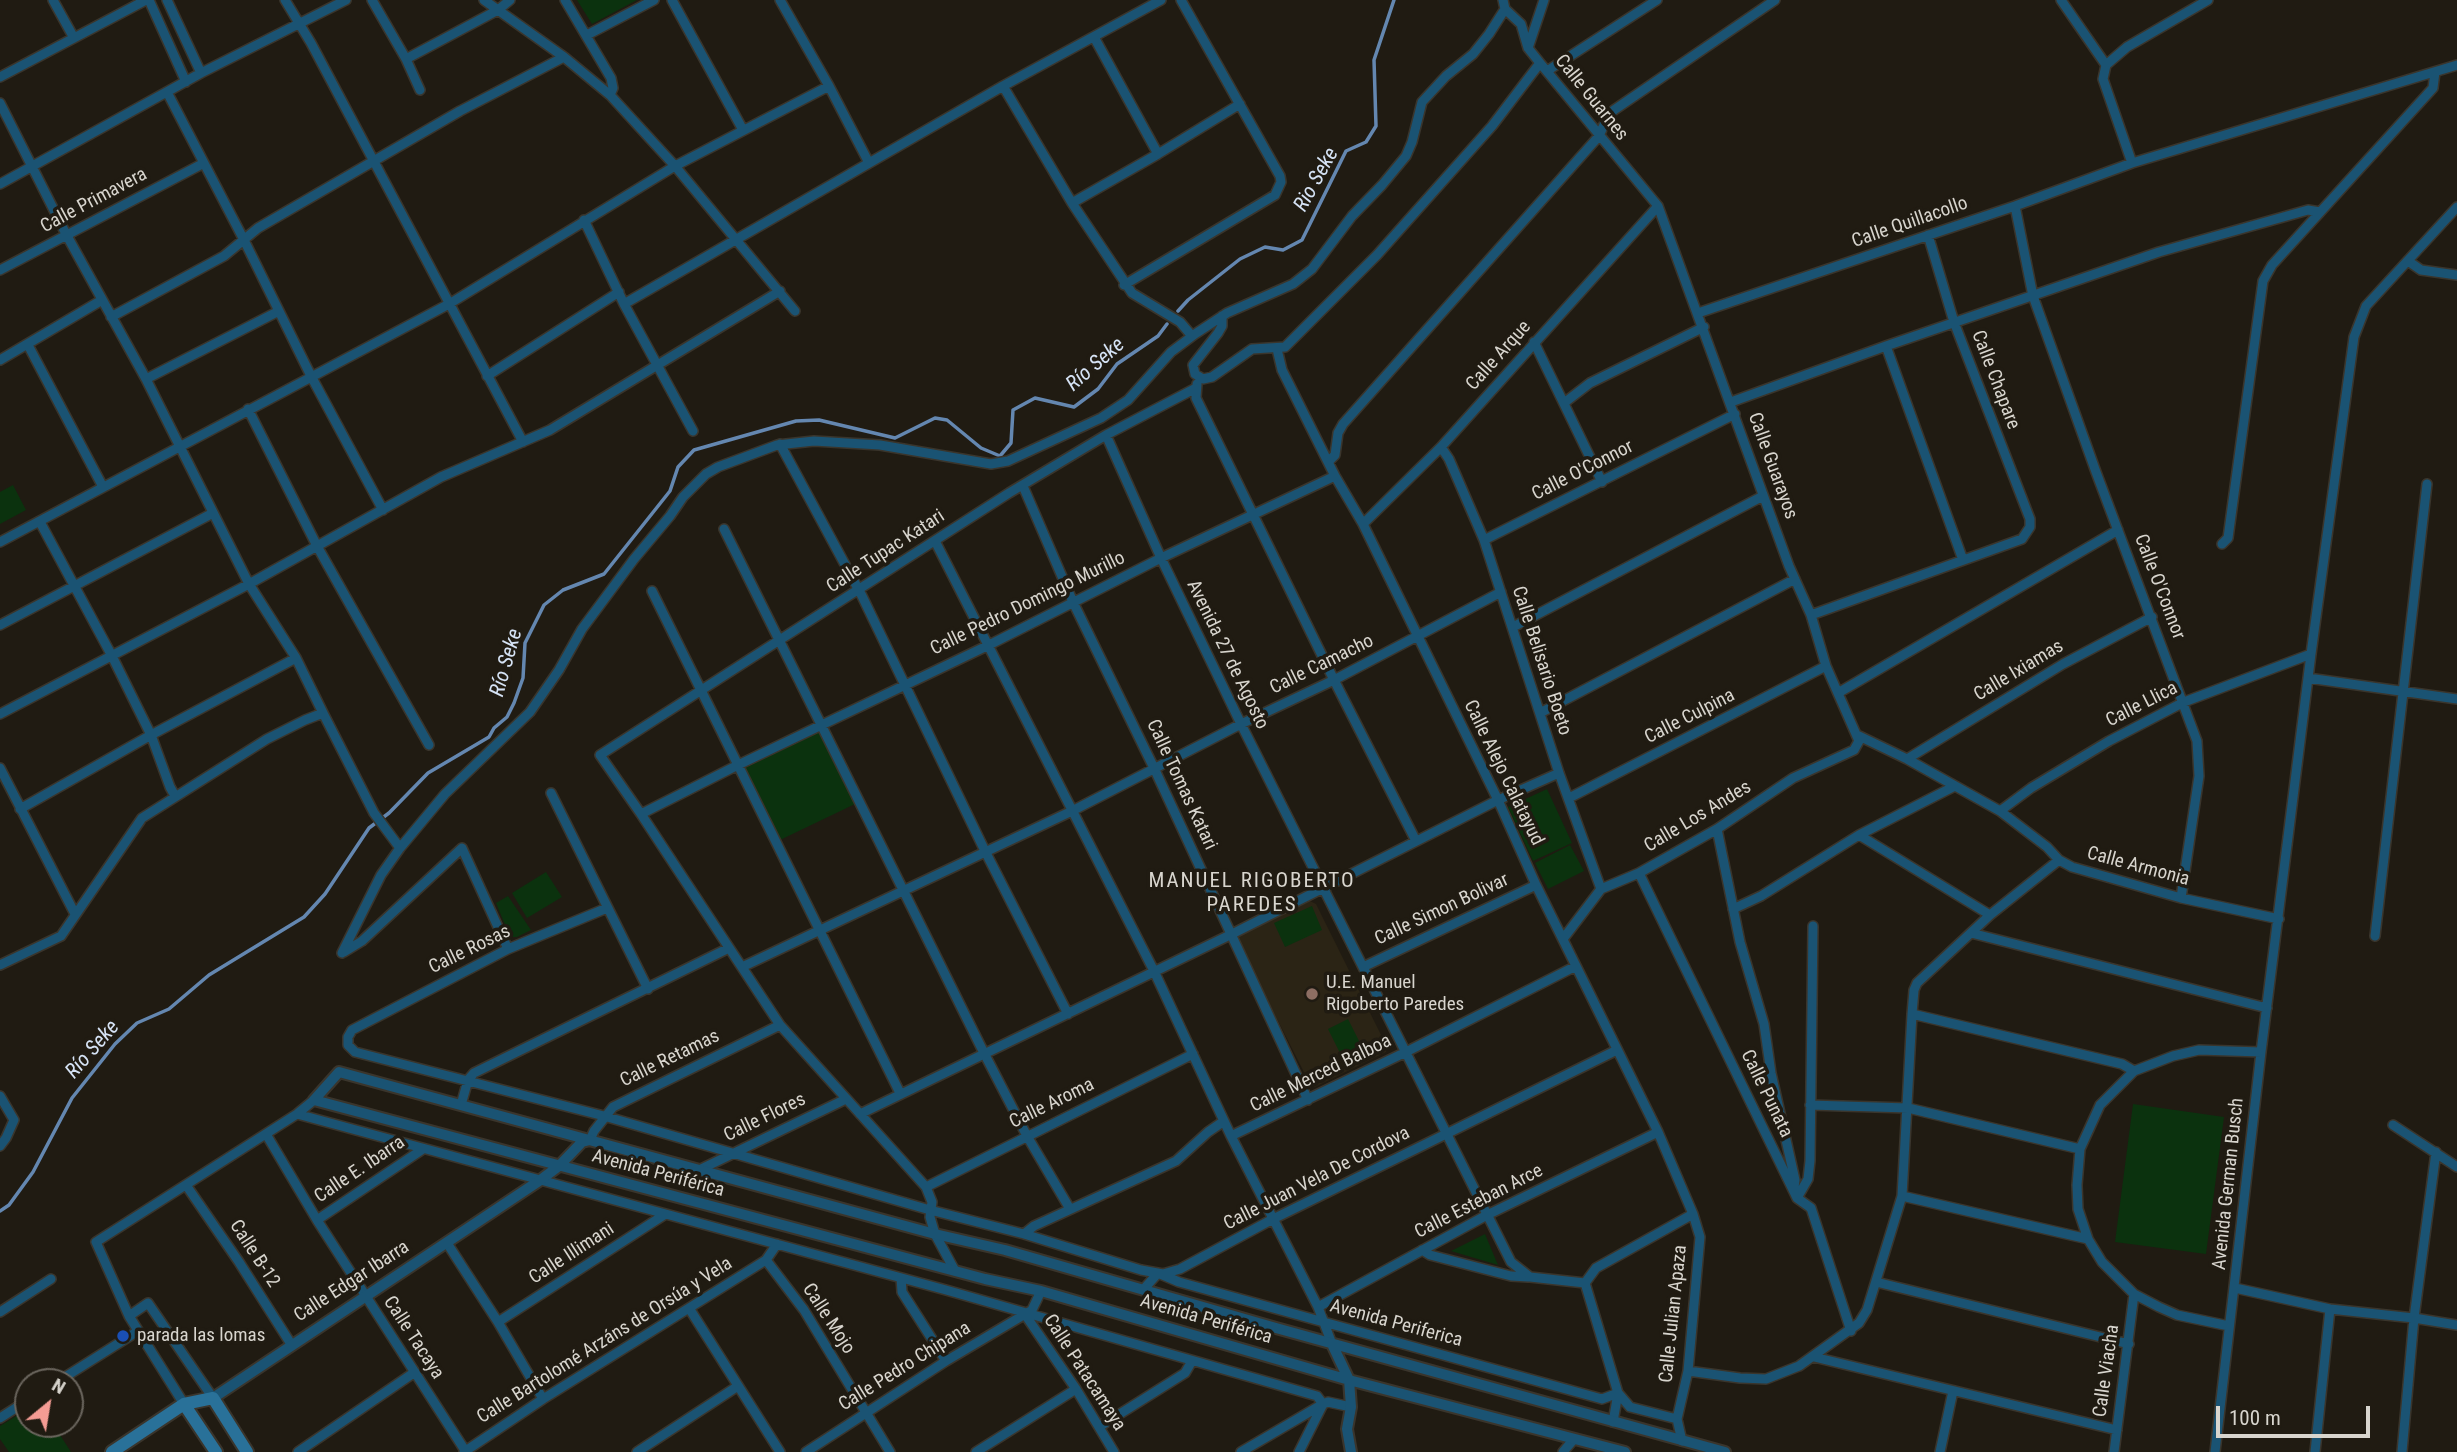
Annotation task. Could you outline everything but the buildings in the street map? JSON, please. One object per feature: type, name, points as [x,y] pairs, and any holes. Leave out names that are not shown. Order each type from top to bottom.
[{"type":"main road","name":"Calle Edgar Ibarra","points":[[112,1452],[184,1404],[213,1398]]},
{"type":"main road","points":[[213,1398],[247,1452]]},
{"type":"main road","points":[[184,1404],[216,1452]]},
{"type":"street","points":[[53,0],[74,38]]},
{"type":"street","points":[[0,76],[147,0],[186,82]]},
{"type":"street","points":[[167,0],[201,73]]},
{"type":"street","points":[[285,0],[311,43],[523,442]]},
{"type":"street","points":[[0,184],[201,73],[346,0]]},
{"type":"street","points":[[372,0],[406,59],[420,90]]},
{"type":"street","points":[[484,0],[564,57],[610,95],[675,166],[795,311]]},
{"type":"street","points":[[406,59],[498,10],[510,0]]},
{"type":"street","points":[[565,0],[611,78],[613,88],[610,95]]},
{"type":"street","points":[[587,35],[654,0]]},
{"type":"street","points":[[672,0],[743,130]]},
{"type":"street","points":[[780,0],[869,163]]},
{"type":"street","points":[[624,304],[1003,86],[1161,0]]},
{"type":"street","points":[[1124,285],[1275,195],[1281,182],[1181,0]]},
{"type":"street","points":[[1528,48],[1544,0]]},
{"type":"street","points":[[1547,71],[1657,0]]},
{"type":"street","points":[[1328,462],[1335,455],[1338,433],[1343,424],[1599,136],[1614,110],[1775,0]]},
{"type":"street","points":[[2061,0],[2106,65]]},
{"type":"street","points":[[2132,163],[2103,79],[2106,65],[2127,47],[2208,0]]},
{"type":"street","points":[[508,949],[462,848],[362,941],[342,953],[380,874],[445,794],[530,712],[559,670],[582,629],[683,497],[706,474],[780,444],[814,441],[880,445],[991,464],[1008,461],[1117,408],[1128,400],[1171,352],[1222,316],[1293,284],[1312,268],[1352,216],[1406,156],[1422,102],[1446,76],[1473,54],[1489,34],[1504,5]]},
{"type":"street","name":"Calle Guarnes","points":[[1504,5],[1521,24],[1528,48],[1658,206]]},
{"type":"street","points":[[1094,37],[1158,155]]},
{"type":"street","points":[[111,317],[224,256],[258,228],[460,111],[564,57]]},
{"type":"street","points":[[1222,316],[1222,326],[1193,365],[1195,374],[1203,379],[1212,377],[1252,349],[1285,347],[1377,255],[1492,126],[1540,63]]},
{"type":"street","name":"Calle Quillacollo","points":[[1698,313],[2015,206],[2132,163],[2457,65]]},
{"type":"street","points":[[2222,544],[2228,538],[2261,287],[2272,265],[2433,88],[2435,72]]},
{"type":"street","points":[[0,542],[449,304],[675,166],[829,86]]},
{"type":"street","points":[[1003,86],[1124,285],[1132,293],[1180,321],[1192,337]]},
{"type":"street","points":[[167,92],[383,510]]},
{"type":"street","points":[[0,103],[66,234],[180,446],[248,584],[296,657],[374,813],[400,848]]},
{"type":"street","points":[[1072,203],[1158,155],[1240,104]]},
{"type":"street","name":"Calle Primavera","points":[[0,270],[204,163]]},
{"type":"street","name":"Calle Guarayos","points":[[1658,206],[1763,495],[1811,615],[1826,666],[1857,736]]},
{"type":"street","name":"Calle Arque","points":[[1363,524],[1441,447],[1658,206]]},
{"type":"street","name":"Calle O'Connor","points":[[2015,206],[2033,296],[2197,741],[2199,776],[2181,898]]},
{"type":"street","name":"Avenida German Busch","points":[[2215,1452],[2261,1052],[2354,337],[2366,306],[2457,207]]},
{"type":"street","points":[[1731,402],[2159,252],[2308,211],[2320,212]]},
{"type":"street","points":[[583,220],[624,304],[693,431]]},
{"type":"street","name":"Calle Chapare","points":[[1928,235],[1954,322],[2031,519],[2026,535],[2022,538],[1963,560]]},
{"type":"street","points":[[2408,261],[2421,270],[2457,275]]},
{"type":"street","points":[[0,715],[248,584],[441,477],[550,430],[780,291]]},
{"type":"street","points":[[487,376],[619,292]]},
{"type":"street","points":[[0,360],[102,300]]},
{"type":"street","points":[[145,379],[279,311]]},
{"type":"street","points":[[1564,403],[1590,383],[1704,327]]},
{"type":"street","points":[[1534,342],[1602,482]]},
{"type":"street","points":[[28,345],[103,487]]},
{"type":"street","points":[[1811,615],[1963,560],[1886,346]]},
{"type":"street","name":"Calle Alejo Calatayud","points":[[1277,348],[1282,370],[1335,476],[1363,524],[1498,800],[1536,885],[1658,1132],[1693,1214]]},
{"type":"street","points":[[1198,376],[1196,398],[1416,841]]},
{"type":"street","name":"Calle Tupac Katari","points":[[641,814],[600,755],[1023,486],[1106,435],[1196,388]]},
{"type":"street","points":[[248,409],[317,546],[429,745]]},
{"type":"street","name":"Calle O'Connor","points":[[1484,540],[1735,414]]},
{"type":"street","name":"Avenida 27 de Agosto","points":[[1106,435],[1161,558],[1241,724],[1487,1215],[1511,1262],[1530,1277]]},
{"type":"street","points":[[780,444],[859,590],[985,851],[1068,1014]]},
{"type":"street","name":"Calle Belisario Boeto","points":[[1441,447],[1449,459],[1484,540],[1559,773],[1601,889]]},
{"type":"street","name":"Calle Pedro Domingo Murillo","points":[[641,814],[1161,558],[1335,476]]},
{"type":"street","points":[[2375,936],[2427,484]]},
{"type":"street","name":"Calle Tomas Katari","points":[[1023,486],[1073,602],[1154,768],[1308,1100]]},
{"type":"street","points":[[1513,627],[1763,495]]},
{"type":"street","points":[[0,625],[213,513]]},
{"type":"street","points":[[40,522],[113,656],[152,735],[175,796]]},
{"type":"street","points":[[724,529],[984,1053],[1027,1136],[1070,1209]]},
{"type":"street","points":[[1838,693],[2118,530]]},
{"type":"street","points":[[935,541],[1154,971],[1231,1136],[1318,1307],[1349,1380],[1352,1407],[1347,1429],[1351,1452]]},
{"type":"street","points":[[1539,713],[1795,579]]},
{"type":"street","points":[[652,591],[900,1093]]},
{"type":"street","name":"Calle Camacho","points":[[1154,768],[1334,680],[1501,592]]},
{"type":"street","name":"Calle Ixiamas","points":[[1907,759],[2063,664],[2152,617]]},
{"type":"street","name":"Calle Llica","points":[[2000,811],[2109,741],[2184,702],[2311,654]]},
{"type":"street","points":[[20,809],[296,657]]},
{"type":"street","name":"Calle Culpina","points":[[1569,798],[1826,666]]},
{"type":"street","points":[[2308,678],[2457,699]]},
{"type":"street","points":[[1,963],[61,936],[142,818],[267,739],[323,713]]},
{"type":"street","name":"Calle Armonia","points":[[1857,736],[1907,759],[2000,811],[2047,847],[2059,860],[2072,867],[2181,898],[2278,919]]},
{"type":"street","name":"Calle Los Andes","points":[[1563,939],[1601,889],[1639,873],[1717,829],[1793,778],[1854,750],[1859,741],[1857,736]]},
{"type":"street","points":[[0,768],[75,914]]},
{"type":"street","points":[[742,967],[1072,811],[1154,768]]},
{"type":"street","points":[[860,1114],[1232,934],[1498,800],[1559,773]]},
{"type":"street","points":[[1733,909],[1760,896],[1859,835],[1953,787]]},
{"type":"street","points":[[551,793],[648,989]]},
{"type":"street","points":[[641,814],[780,1025],[926,1187],[932,1202],[930,1210],[935,1234],[955,1271]]},
{"type":"street","points":[[1717,829],[1733,909],[1764,1024],[1771,1073],[1795,1180],[1795,1194]]},
{"type":"street","points":[[1859,835],[1990,915]]},
{"type":"street","points":[[1688,1371],[1766,1379],[1799,1366],[1852,1331],[1867,1310],[1902,1196],[1912,1014],[1917,983],[1990,915],[2059,860]]},
{"type":"street","name":"Calle Punata","points":[[1639,873],[1795,1194],[1811,1208],[1852,1331]]},
{"type":"street","name":"Calle Simon Bolivar","points":[[1363,967],[1536,885]]},
{"type":"street","name":"Calle Rosas","points":[[468,1080],[355,1052],[348,1045],[348,1037],[352,1030],[508,949],[607,908]]},
{"type":"street","points":[[1795,1194],[1803,1189],[1809,1170],[1814,926]]},
{"type":"street","points":[[1970,933],[2267,1008]]},
{"type":"street","points":[[461,1105],[468,1080],[479,1070],[729,948]]},
{"type":"street","name":"Calle Merced Balboa","points":[[1231,1136],[1576,966]]},
{"type":"street","points":[[1912,1014],[2122,1064],[2134,1071]]},
{"type":"street","name":"Calle Retamas","points":[[590,1140],[604,1116],[625,1100],[780,1025]]},
{"type":"street","name":"Calle Juan Vela De Cordova","points":[[1158,1273],[1181,1269],[1273,1219],[1617,1050]]},
{"type":"street","points":[[2229,1326],[2177,1315],[2134,1294],[2102,1262],[2088,1239],[2078,1209],[2080,1149],[2100,1105],[2134,1071],[2199,1050],[2261,1052]]},
{"type":"street","name":"Calle Aroma","points":[[926,1187],[1194,1054]]},
{"type":"street","name":"Avenida Periférica","points":[[1332,1344],[1005,1250],[935,1234],[340,1072],[314,1100],[955,1271],[1041,1291],[1349,1380],[1625,1452]]},
{"type":"street","points":[[468,1080],[1158,1273],[1143,1290]]},
{"type":"street","points":[[0,1096],[14,1120],[0,1146]]},
{"type":"street","name":"Calle Flores","points":[[699,1170],[846,1099]]},
{"type":"street","points":[[184,1404],[129,1316],[96,1242],[298,1115],[314,1100]]},
{"type":"street","points":[[1810,1104],[1908,1108],[2080,1149]]},
{"type":"street","points":[[298,1115],[901,1278],[1317,1396],[1323,1404]]},
{"type":"street","points":[[1024,1234],[1034,1226],[1176,1161],[1224,1121]]},
{"type":"street","points":[[2393,1125],[2457,1167]]},
{"type":"street","name":"Calle Esteban Arce","points":[[1318,1307],[1487,1215],[1658,1132]]},
{"type":"street","name":"Calle Tacaya","points":[[266,1134],[317,1220],[465,1452]]},
{"type":"street","name":"Calle Edgar Ibarra","points":[[213,1398],[290,1344],[539,1181],[559,1166],[574,1149],[590,1140]]},
{"type":"street","name":"Calle E. Ibarra","points":[[317,1220],[423,1149]]},
{"type":"street","points":[[2402,1452],[2414,1318],[2436,1152]]},
{"type":"street","name":"Calle B-12","points":[[186,1185],[239,1262],[290,1344]]},
{"type":"street","points":[[1902,1196],[2088,1239]]},
{"type":"street","points":[[1585,1283],[1596,1268],[1693,1214]]},
{"type":"street","name":"Calle Julian Apaza","points":[[1677,1419],[1688,1371],[1700,1237],[1693,1214]]},
{"type":"street","name":"Calle Illimani","points":[[498,1322],[664,1215]]},
{"type":"street","points":[[447,1243],[543,1399]]},
{"type":"street","points":[[766,1259],[777,1244]]},
{"type":"street","points":[[1422,1250],[1430,1255],[1511,1276],[1585,1283]]},
{"type":"street","name":"Calle Bartolomé Arzáns de Orsúa y Vela","points":[[465,1452],[543,1399],[766,1259]]},
{"type":"street","name":"Calle Mojo","points":[[766,1259],[804,1311],[890,1452]]},
{"type":"street","name":"Avenida Periferica","points":[[1158,1273],[1179,1282],[1602,1399],[1618,1393]]},
{"type":"street","points":[[901,1278],[902,1292],[946,1361]]},
{"type":"street","points":[[0,1312],[51,1279]]},
{"type":"street","points":[[1876,1282],[2129,1344]]},
{"type":"street","points":[[1585,1283],[1618,1393],[1630,1407],[1677,1419],[1682,1441]]},
{"type":"street","points":[[2235,1288],[2330,1309],[2457,1325]]},
{"type":"street","points":[[1024,1314],[1032,1310],[1041,1291]]},
{"type":"street","name":"Calle Viacha","points":[[2114,1452],[2134,1294]]},
{"type":"street","points":[[129,1316],[148,1303],[213,1398]]},
{"type":"street","points":[[689,1308],[780,1452]]},
{"type":"street","points":[[2315,1452],[2330,1309]]},
{"type":"street","name":"Calle Pedro Chipana","points":[[806,1452],[1024,1314]]},
{"type":"street","name":"Calle Patacamaya","points":[[1024,1314],[1114,1452]]},
{"type":"street","points":[[79,1368],[138,1331]]},
{"type":"street","points":[[1332,1344],[1725,1452]]},
{"type":"street","points":[[1814,1357],[2116,1430]]},
{"type":"street","points":[[1099,1427],[1185,1373],[1192,1361]]},
{"type":"street","points":[[298,1452],[415,1372]]},
{"type":"street","points":[[637,1452],[738,1385]]},
{"type":"street","points":[[976,1452],[1076,1390]]},
{"type":"street","points":[[1940,1452],[1953,1391]]},
{"type":"street","points":[[1613,1422],[1618,1393]]},
{"type":"street","points":[[1241,1452],[1323,1404],[1328,1402],[1352,1407]]},
{"type":"street","points":[[1299,1452],[1323,1404]]},
{"type":"street","points":[[1563,1452],[1574,1439]]},
{"type":"shaded area","points":[[1310,901],[1316,904],[1387,1047],[1386,1052],[1315,1087],[1311,1086],[1237,940],[1240,935]]},
{"type":"green space","points":[[577,0],[637,0],[592,24]]},
{"type":"green space","points":[[13,485],[26,510],[0,524],[0,492]]},
{"type":"green space","points":[[819,732],[855,804],[780,840],[745,768]]},
{"type":"green space","points":[[1547,789],[1572,843],[1533,861],[1508,807]]},
{"type":"green space","points":[[1570,845],[1584,871],[1548,889],[1535,863]]},
{"type":"green space","points":[[546,872],[562,897],[527,918],[512,893]]},
{"type":"green space","points":[[508,896],[531,930],[517,937],[510,937],[496,903]]},
{"type":"green space","points":[[1312,906],[1322,930],[1285,947],[1274,923]]},
{"type":"green space","points":[[1348,1019],[1363,1049],[1343,1059],[1328,1029]]},
{"type":"green space","points":[[2133,1104],[2224,1117],[2206,1254],[2115,1242]]},
{"type":"green space","points":[[1485,1234],[1498,1265],[1451,1251]]},
{"type":"green space","points":[[14,1418],[14,1438],[62,1438],[71,1452],[9,1452],[0,1439],[0,1426]]},
{"type":"waterway","name":"Rio Seke","points":[[1178,311],[1240,259],[1265,247],[1283,250],[1302,240],[1346,151],[1366,142],[1376,126],[1374,60],[1394,0]]},
{"type":"waterway","name":"Río Seke","points":[[0,1211],[9,1205],[33,1172],[72,1098],[115,1044],[137,1023],[169,1009],[209,975],[304,917],[325,894],[369,828],[389,813],[428,773],[489,737],[494,728],[507,717],[514,703],[523,678],[525,643],[544,605],[563,590],[604,574],[670,491],[678,467],[694,450],[796,421],[819,420],[895,438],[935,418],[947,420],[981,448],[1000,456],[1011,443],[1013,410],[1035,398],[1074,407],[1098,389],[1117,364],[1158,336],[1167,324]]},
{"type":"place","name":"U.E. Manuel Rigoberto Paredes","points":[[1312,994]]},
{"type":"place","name":"parada las lomas","points":[[123,1336]]},
{"type":"district","name":"MANUEL RIGOBERTO PAREDES","points":[[1252,894]]}]
